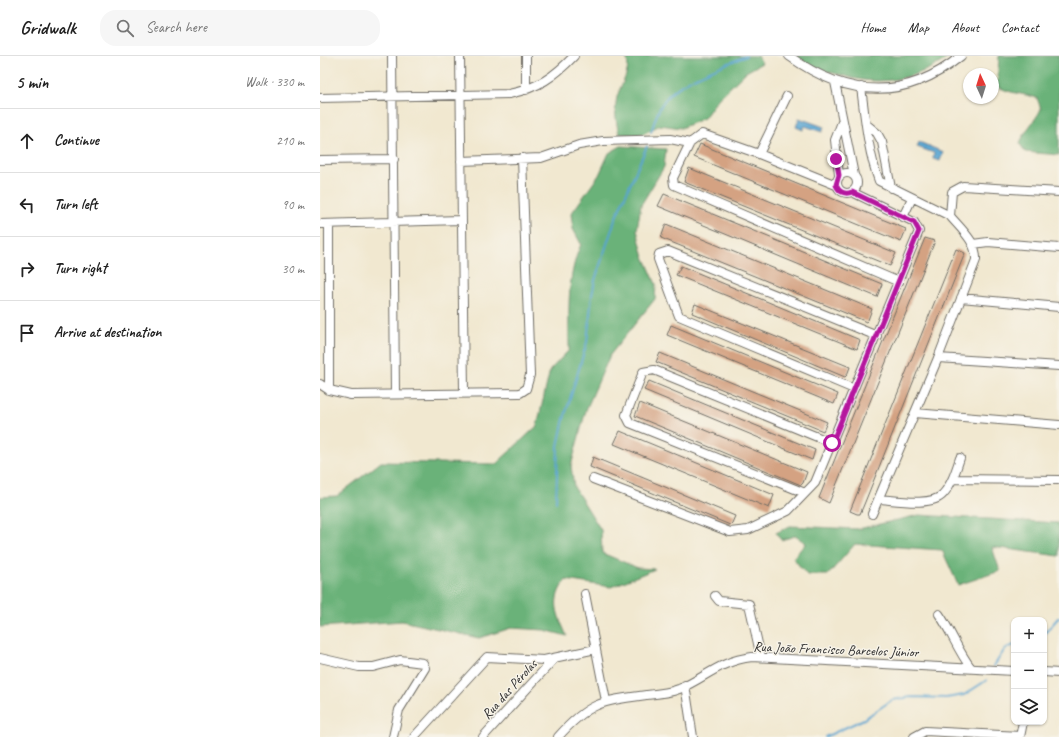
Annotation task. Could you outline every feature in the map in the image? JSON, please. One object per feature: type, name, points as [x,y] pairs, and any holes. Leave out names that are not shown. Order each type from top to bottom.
[{"type":"street","points":[[392,56],[396,393]]},
{"type":"street","points":[[460,56],[464,392]]},
{"type":"street","points":[[526,56],[526,90]]},
{"type":"street","points":[[320,98],[509,94],[526,90],[551,78],[574,56]]},
{"type":"street","points":[[789,56],[808,70],[835,82],[861,87],[892,88],[910,84],[945,68],[961,56]]},
{"type":"street","points":[[835,82],[842,122],[857,184],[852,192]]},
{"type":"street","points":[[861,87],[866,124],[879,181],[950,216],[973,244],[976,251],[976,260],[938,358],[872,514]]},
{"type":"street","points":[[759,154],[787,96]]},
{"type":"street","points":[[836,185],[839,175],[835,140],[842,122]]},
{"type":"street","points":[[866,124],[877,133],[882,142],[891,188]]},
{"type":"street","points":[[592,479],[730,532],[748,530],[788,511],[815,483],[877,336],[899,282],[919,231],[914,222],[852,192],[842,192],[836,185],[759,154],[702,134],[690,143],[673,178],[674,185],[899,282]]},
{"type":"street","points":[[461,161],[541,158],[578,144],[603,141],[670,139],[690,143]]},
{"type":"street","points":[[320,384],[329,390],[351,395],[464,392],[520,393],[526,389],[530,375],[522,158]]},
{"type":"street","points":[[320,160],[394,159]]},
{"type":"street","points":[[839,175],[845,172],[854,175]]},
{"type":"street","points":[[950,216],[952,192],[963,186],[1059,192]]},
{"type":"street","points":[[903,217],[912,198]]},
{"type":"street","points":[[320,224],[461,220]]},
{"type":"street","points":[[329,224],[329,390]]},
{"type":"street","points":[[973,244],[988,242],[1059,248]]},
{"type":"street","points":[[854,389],[680,316],[658,259],[659,254],[668,251],[877,336]]},
{"type":"street","points":[[961,298],[1059,307]]},
{"type":"street","points":[[938,358],[1059,366]]},
{"type":"street","points":[[806,493],[630,423],[626,415],[643,372],[654,370],[832,443]]},
{"type":"street","points":[[915,413],[1059,425]]},
{"type":"street","points":[[879,499],[928,502],[943,495],[953,479],[960,458]]},
{"type":"street","points":[[953,479],[1059,480]]},
{"type":"street","points":[[585,594],[606,701]]},
{"type":"street","points":[[715,596],[719,601],[749,604],[761,657]]},
{"type":"street","points":[[939,614],[950,630],[957,648],[971,668]]},
{"type":"street","points":[[414,737],[487,657],[532,660],[554,659],[596,649]]},
{"type":"street","name":"Rua João Francisco Barcelos Júnior","points":[[558,737],[584,711],[606,701],[667,693],[685,686],[731,661],[746,658],[761,657],[1011,671]]},
{"type":"street","points":[[320,658],[359,667],[373,667],[400,660],[423,663],[425,668],[396,717],[393,737]]},
{"type":"street","name":"Rua das Pérolas","points":[[483,737],[554,659]]},
{"type":"street","points":[[1047,672],[1059,673]]},
{"type":"street","points":[[685,686],[693,737]]},
{"type":"street","points":[[914,737],[925,731],[1020,737],[1022,725]]},
{"type":"green space","points":[[626,56],[758,56],[762,63],[746,72],[718,99],[704,118],[681,128],[660,125],[641,135],[619,134],[616,120],[616,107],[617,97],[628,67]]},
{"type":"green space","points":[[797,56],[951,56],[920,73],[898,79],[875,81],[856,79],[818,69],[804,63]]},
{"type":"green space","points":[[999,56],[1059,56],[1059,155],[1025,152],[1020,144],[1024,134],[1041,109],[1037,98],[1006,91],[999,87]]},
{"type":"green space","points":[[621,146],[666,149],[664,167],[641,205],[637,230],[643,254],[656,284],[655,299],[610,355],[586,410],[571,466],[574,487],[601,530],[602,553],[638,568],[655,569],[611,587],[566,580],[558,594],[557,607],[560,621],[567,636],[544,630],[511,628],[479,638],[402,621],[320,627],[320,497],[337,496],[381,462],[496,464],[537,426],[550,370],[569,350],[569,296],[576,257],[581,244],[573,229],[571,214],[599,175],[609,153]]},
{"type":"green space","points":[[919,515],[1059,523],[1059,556],[992,547],[1000,571],[958,585],[942,550],[855,544],[828,575],[807,575],[793,558],[806,543],[795,536],[781,540],[776,533],[790,526],[858,529]]},
{"type":"water","points":[[799,118],[824,127],[822,132],[805,126],[803,130],[796,127]]},
{"type":"water","points":[[919,142],[943,152],[940,161],[933,159],[934,153],[917,147]]},
{"type":"building","points":[[700,144],[906,229],[901,242],[694,157]]},
{"type":"building","points":[[689,168],[896,253],[890,266],[684,182]]},
{"type":"building","points":[[664,194],[882,284],[877,297],[658,206]]},
{"type":"building","points":[[666,224],[872,309],[868,320],[866,322],[661,238]]},
{"type":"building","points":[[925,238],[935,241],[829,503],[819,498]]},
{"type":"building","points":[[956,249],[965,253],[865,502],[860,514],[857,514],[850,511]]},
{"type":"building","points":[[681,266],[860,340],[857,349],[676,275]]},
{"type":"building","points":[[695,304],[850,367],[847,375],[845,377],[692,313]]},
{"type":"building","points":[[671,325],[838,394],[834,404],[667,335]]},
{"type":"building","points":[[660,353],[827,422],[824,429],[823,431],[656,362]]},
{"type":"building","points":[[649,381],[815,450],[812,460],[644,390]]},
{"type":"building","points":[[640,403],[807,472],[803,483],[801,485],[635,416]]},
{"type":"building","points":[[620,431],[774,495],[769,508],[614,444]]},
{"type":"building","points":[[593,457],[735,516],[732,523],[730,525],[590,467]]},
{"type":"waterway","points":[[651,132],[660,108],[671,93],[702,74],[746,56]]},
{"type":"waterway","points":[[556,502],[558,446],[564,419],[587,342],[595,280],[616,217],[647,146]]},
{"type":"waterway","points":[[1047,631],[1059,617]]},
{"type":"waterway","points":[[994,666],[1005,649],[1011,646]]},
{"type":"waterway","points":[[825,737],[864,719],[892,700],[911,697],[946,698],[964,695],[987,680]]},
{"type":"route","points":[[832,443],[919,231],[914,222],[852,192],[846,193],[840,191],[836,185],[839,175],[836,159]]}]
